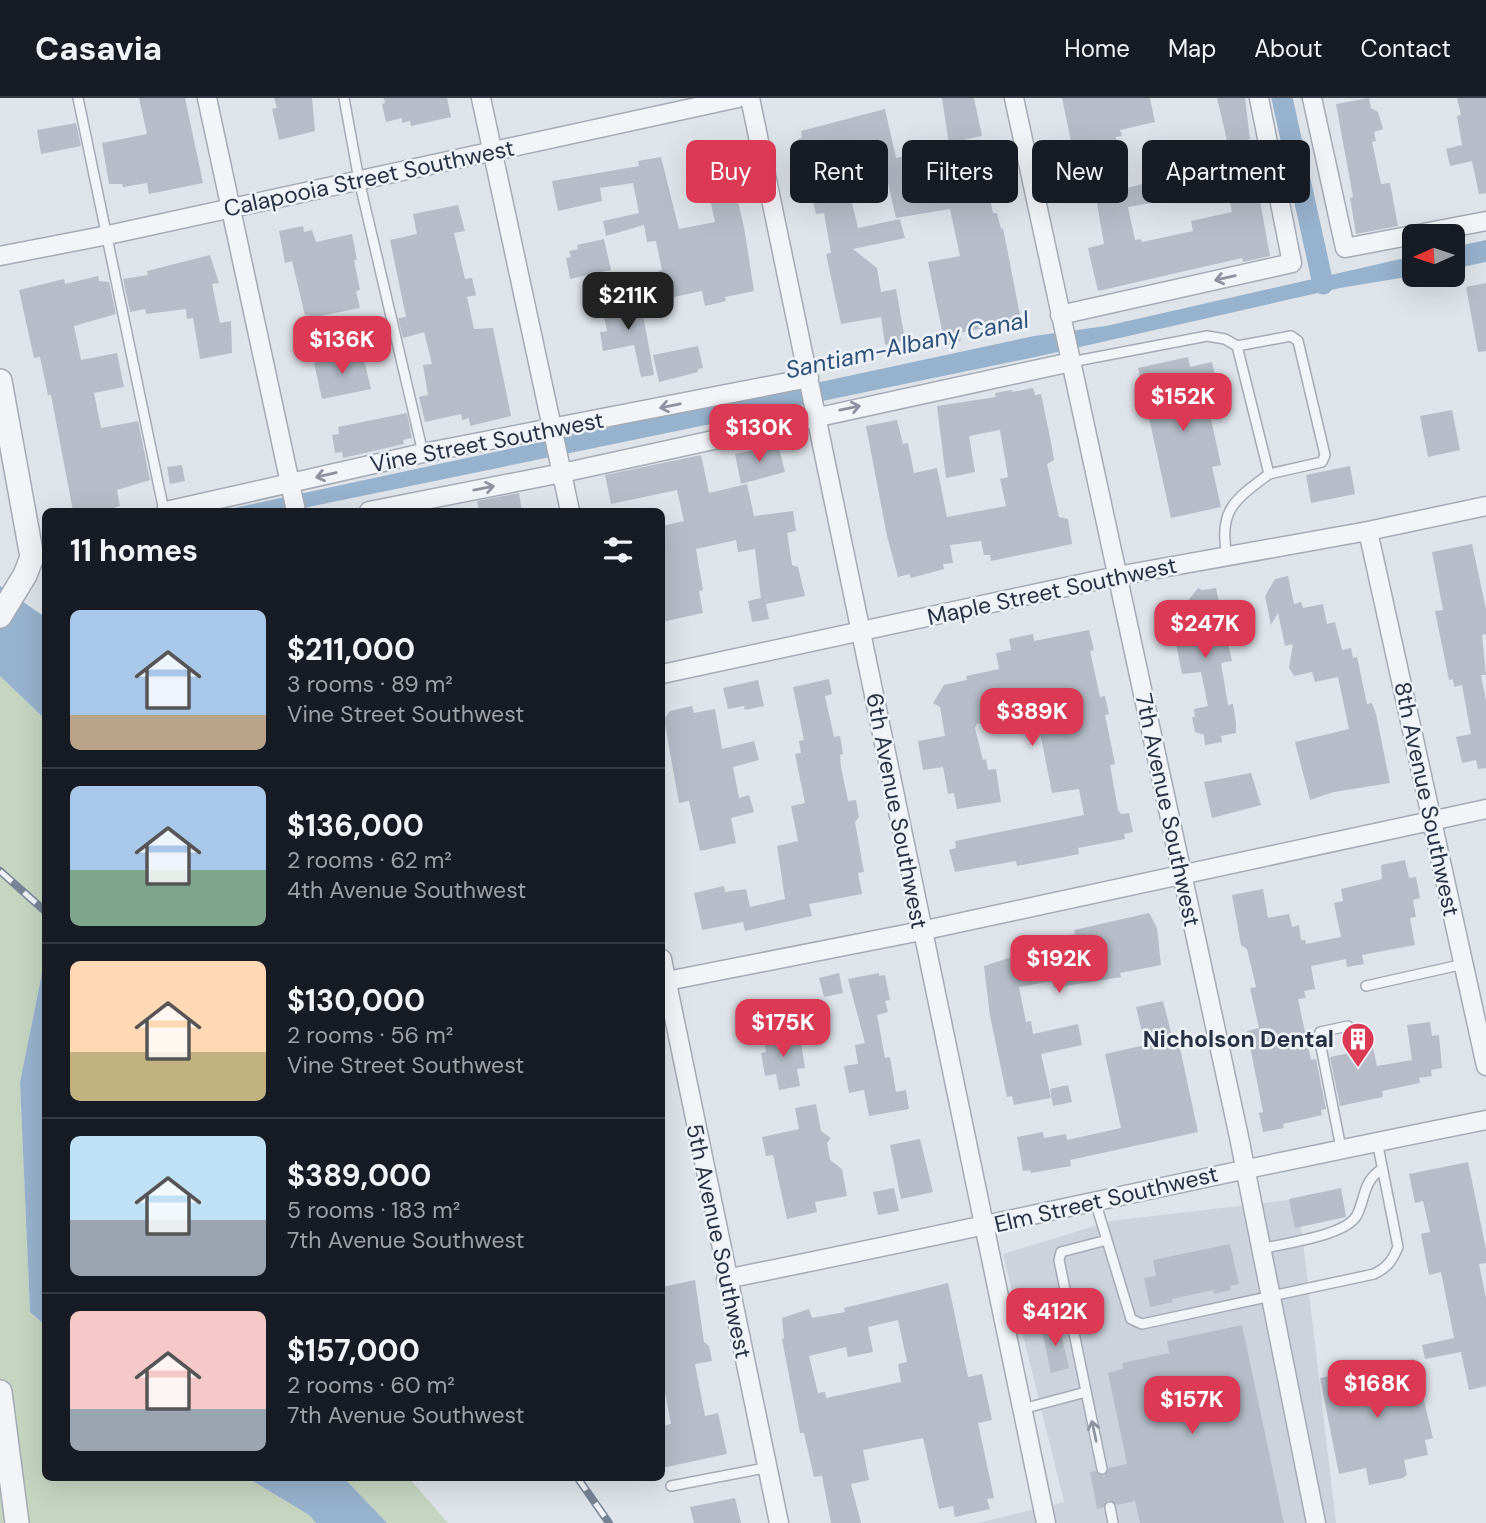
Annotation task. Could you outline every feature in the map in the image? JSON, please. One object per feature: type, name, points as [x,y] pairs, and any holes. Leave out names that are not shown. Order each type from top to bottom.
[{"type":"street","points":[[207,98],[295,508]]},
{"type":"street","points":[[481,98],[569,508]]},
{"type":"street","name":"Calapooia Street Southwest","points":[[0,256],[492,153],[738,98]]},
{"type":"street","name":"6th Avenue Southwest","points":[[750,98],[1046,1523]]},
{"type":"street","name":"7th Avenue Southwest","points":[[1014,98],[1245,1168],[1316,1523]]},
{"type":"street","points":[[1061,322],[1292,263],[1259,98]]},
{"type":"street","points":[[1312,98],[1345,248],[1486,221]]},
{"type":"street","name":"Vine Street Southwest","points":[[398,508],[436,504],[560,467],[1069,355]]},
{"type":"street","name":"Vine Street Southwest","points":[[181,508],[291,487],[423,453],[553,434],[809,380]]},
{"type":"street","points":[[0,382],[36,555],[0,616]]},
{"type":"street","name":"Maple Street Southwest","points":[[665,673],[1117,576],[1368,531],[1486,506]]},
{"type":"street","name":"8th Avenue Southwest","points":[[1368,531],[1486,1066]]},
{"type":"street","points":[[665,981],[921,931],[1486,809]]},
{"type":"street","name":"5th Avenue Southwest","points":[[665,986],[765,1468],[779,1523]]},
{"type":"street","name":"Elm Street Southwest","points":[[726,1279],[1486,1119]]},
{"type":"street","points":[[0,1392],[17,1523]]},
{"type":"lane","points":[[78,98],[164,508]]},
{"type":"lane","points":[[344,98],[359,180],[423,453]]},
{"type":"lane","points":[[1069,355],[1207,336],[1225,339],[1237,346],[1291,336],[1298,341],[1325,455],[1322,462],[1269,474],[1242,496],[1224,519],[1227,556]]},
{"type":"lane","points":[[1237,346],[1269,474]]},
{"type":"lane","points":[[1366,986],[1464,964]]},
{"type":"lane","points":[[1341,1149],[1319,1037],[1320,1032],[1348,1026]]},
{"type":"lane","points":[[1095,1201],[1131,1319],[1142,1324],[1271,1298],[1385,1269],[1398,1247],[1377,1141]]},
{"type":"lane","points":[[1261,1249],[1343,1229],[1357,1215],[1371,1176],[1382,1169]]},
{"type":"lane","points":[[1102,1469],[1059,1260],[1061,1252],[1067,1249],[1107,1240]]},
{"type":"lane","points":[[1022,1409],[1086,1392]]},
{"type":"lane","points":[[671,1486],[765,1468]]},
{"type":"lane","points":[[1110,1507],[1113,1523]]},
{"type":"shaded area","points":[[1298,1199],[1336,1523],[978,1523],[1064,1502],[1003,1254],[1111,1221]]},
{"type":"green space","points":[[0,676],[42,716],[42,973],[20,1082],[30,1312],[42,1322],[42,1481],[253,1481],[309,1515],[316,1523],[0,1523]]},
{"type":"green space","points":[[347,1481],[411,1481],[448,1523],[387,1523]]},
{"type":"water","points":[[1486,240],[1486,262],[1465,266],[1465,244]]},
{"type":"water","points":[[1402,259],[1402,278],[1340,288],[1040,356],[304,508],[234,508],[1034,336],[1106,326]]},
{"type":"water","points":[[0,586],[42,615],[42,716],[0,676]]},
{"type":"water","points":[[42,973],[42,1322],[30,1312],[20,1082]]},
{"type":"water","points":[[253,1481],[347,1481],[387,1523],[316,1523],[309,1515]]},
{"type":"building","points":[[139,98],[185,98],[203,183],[149,194],[147,183],[123,187],[122,184],[109,184],[102,143],[147,134]]},
{"type":"building","points":[[274,98],[312,98],[315,131],[279,140],[272,109],[277,108]]},
{"type":"building","points":[[384,98],[447,98],[451,117],[411,126],[410,121],[402,123],[402,118],[386,122],[382,104],[385,103]]},
{"type":"building","points":[[942,98],[974,98],[982,136],[948,140]]},
{"type":"building","points":[[1062,98],[1150,98],[1155,122],[1120,130],[1122,136],[1116,137],[1117,140],[1071,140]]},
{"type":"building","points":[[1217,98],[1245,98],[1250,139],[1227,140]]},
{"type":"building","points":[[1369,98],[1371,108],[1378,112],[1383,129],[1374,132],[1376,141],[1372,142],[1381,184],[1390,183],[1398,226],[1356,234],[1350,198],[1353,197],[1336,104]]},
{"type":"building","points":[[1457,98],[1486,98],[1486,193],[1479,194],[1472,161],[1450,166],[1446,149],[1462,145],[1457,116],[1461,115]]},
{"type":"building","points":[[885,109],[896,158],[902,157],[902,203],[991,203],[993,213],[997,213],[1001,229],[1003,228],[1021,320],[959,333],[961,341],[945,345],[928,262],[960,256],[950,209],[896,218],[888,183],[888,140],[798,139],[802,138],[801,131]]},
{"type":"building","points":[[76,123],[81,146],[41,154],[37,130]]},
{"type":"building","points":[[661,157],[679,229],[715,222],[711,203],[738,203],[754,291],[725,297],[726,301],[705,306],[702,291],[664,299],[658,271],[662,270],[656,241],[647,242],[644,225],[606,236],[603,221],[639,213],[633,183],[600,188],[602,201],[558,211],[552,181],[639,166],[638,161]]},
{"type":"building","points":[[1142,184],[1142,203],[1151,203],[1128,207],[1135,240],[1141,239],[1142,242],[1193,231],[1191,221],[1232,212],[1230,203],[1260,203],[1270,256],[1243,262],[1242,258],[1098,291],[1088,248],[1104,244],[1097,203],[1128,203],[1128,188]]},
{"type":"building","points":[[813,203],[852,203],[858,228],[900,219],[905,238],[853,249],[877,268],[881,292],[896,289],[905,340],[885,345],[881,317],[841,324],[826,254],[831,253],[824,213],[816,214]]},
{"type":"building","points":[[458,205],[465,231],[454,233],[465,279],[472,278],[476,295],[467,297],[474,329],[493,328],[511,416],[470,426],[469,418],[462,420],[461,414],[425,422],[419,397],[428,395],[423,365],[432,364],[424,332],[403,338],[398,318],[406,317],[390,240],[417,234],[413,214]]},
{"type":"building","points":[[303,226],[304,232],[312,230],[316,242],[352,234],[357,260],[354,260],[360,290],[356,291],[360,308],[310,318],[309,315],[305,316],[292,261],[285,263],[279,231]]},
{"type":"building","points":[[604,239],[611,270],[570,279],[566,258],[571,257],[569,251],[578,249],[577,245]]},
{"type":"building","points":[[210,255],[219,283],[212,284],[220,323],[231,321],[232,353],[200,359],[193,318],[187,319],[186,309],[146,314],[145,309],[130,312],[123,279],[148,275],[147,271]]},
{"type":"building","points":[[98,276],[99,281],[109,282],[116,314],[74,326],[81,360],[117,353],[124,387],[94,393],[101,428],[138,421],[150,480],[117,490],[120,506],[113,508],[72,508],[51,395],[48,395],[40,357],[34,358],[19,290],[64,279],[65,284]]},
{"type":"building","points":[[1486,283],[1486,351],[1478,352],[1466,287]]},
{"type":"building","points":[[640,298],[654,375],[641,377],[634,345],[603,351],[600,332],[607,331],[602,309],[609,308],[608,304]]},
{"type":"building","points":[[385,320],[389,351],[369,355],[363,324]]},
{"type":"building","points":[[698,346],[703,368],[698,369],[698,372],[659,382],[653,355]]},
{"type":"building","points":[[362,352],[371,389],[322,399],[314,363]]},
{"type":"building","points":[[1188,357],[1190,367],[1212,362],[1219,393],[1206,396],[1221,465],[1212,467],[1221,507],[1171,518],[1138,368]]},
{"type":"building","points":[[1033,388],[1035,395],[1041,394],[1054,460],[1047,464],[1059,517],[1068,519],[1072,544],[991,561],[990,555],[984,555],[981,541],[950,545],[953,563],[943,564],[944,569],[911,578],[910,574],[898,577],[887,536],[866,426],[897,420],[903,444],[908,443],[914,473],[937,468],[947,517],[1006,506],[1000,479],[1008,477],[1000,430],[969,436],[975,472],[946,478],[937,406]]},
{"type":"building","points":[[1452,410],[1460,450],[1428,457],[1420,416]]},
{"type":"building","points":[[407,413],[412,438],[403,440],[404,444],[343,458],[342,452],[335,453],[332,435],[339,434],[338,427]]},
{"type":"building","points":[[773,446],[774,449],[779,448],[785,472],[741,484],[735,454]]},
{"type":"building","points":[[701,455],[709,493],[747,484],[754,516],[793,511],[796,531],[787,533],[792,565],[798,567],[805,596],[766,604],[769,619],[752,622],[748,601],[761,598],[755,549],[738,552],[736,540],[696,549],[703,590],[699,591],[703,613],[665,621],[665,525],[684,521],[677,490],[611,504],[605,475]]},
{"type":"building","points":[[182,465],[185,481],[170,484],[167,467]]},
{"type":"building","points":[[1350,466],[1355,494],[1311,503],[1306,475]]},
{"type":"building","points":[[519,493],[522,508],[478,508],[477,501]]},
{"type":"building","points":[[1472,544],[1486,609],[1486,634],[1482,635],[1486,675],[1481,675],[1486,701],[1486,768],[1478,769],[1476,760],[1462,763],[1456,737],[1471,734],[1462,685],[1454,687],[1453,679],[1449,680],[1435,611],[1443,610],[1432,552]]},
{"type":"building","points":[[1288,576],[1294,604],[1301,602],[1303,608],[1323,604],[1327,624],[1335,622],[1342,650],[1351,648],[1353,658],[1357,657],[1367,704],[1372,703],[1376,714],[1390,783],[1334,792],[1310,800],[1295,742],[1349,729],[1338,677],[1315,682],[1312,672],[1294,676],[1289,668],[1293,644],[1285,646],[1278,613],[1271,625],[1265,596],[1275,579]]},
{"type":"building","points":[[1198,588],[1216,588],[1232,661],[1221,663],[1228,705],[1233,704],[1236,723],[1236,733],[1221,736],[1222,742],[1205,745],[1204,735],[1195,732],[1192,717],[1195,717],[1194,709],[1208,706],[1201,672],[1182,674],[1168,604],[1188,601]]},
{"type":"building","points":[[1089,630],[1094,650],[1090,651],[1100,697],[1105,696],[1109,714],[1105,715],[1115,764],[1110,765],[1118,810],[1121,814],[1129,813],[1133,832],[1124,834],[1125,839],[1078,848],[1079,854],[1017,866],[1016,861],[955,872],[949,850],[956,848],[955,841],[1084,815],[1079,789],[1052,793],[1036,712],[977,724],[975,728],[983,760],[986,759],[988,770],[996,769],[1001,802],[957,809],[954,793],[948,794],[943,767],[923,770],[918,741],[945,736],[940,707],[933,703],[944,685],[967,680],[966,676],[999,669],[996,653],[1011,650],[1009,639],[1033,634],[1034,641]]},
{"type":"building","points":[[829,679],[832,694],[825,696],[834,737],[840,736],[843,754],[840,755],[841,767],[848,801],[856,800],[859,817],[855,822],[864,872],[858,873],[862,894],[809,904],[812,916],[745,931],[743,922],[702,930],[694,893],[724,886],[725,892],[746,889],[750,907],[785,899],[777,846],[798,841],[791,806],[805,803],[795,754],[801,753],[799,741],[804,740],[793,687]]},
{"type":"building","points":[[758,680],[764,706],[745,710],[744,706],[728,709],[723,688]]},
{"type":"building","points":[[692,706],[694,713],[715,709],[722,749],[754,741],[759,760],[733,767],[739,798],[749,795],[754,812],[731,818],[736,843],[700,851],[689,801],[679,803],[665,725],[665,718],[670,711]]},
{"type":"building","points":[[1251,773],[1261,805],[1212,818],[1204,782]]},
{"type":"building","points":[[1405,860],[1409,878],[1416,877],[1420,898],[1413,900],[1416,917],[1410,918],[1415,945],[1362,955],[1364,964],[1347,967],[1346,959],[1311,966],[1315,989],[1304,991],[1306,998],[1298,999],[1311,1060],[1316,1059],[1326,1109],[1321,1110],[1322,1115],[1283,1124],[1284,1128],[1263,1132],[1259,1113],[1263,1112],[1247,1031],[1259,1028],[1250,988],[1256,987],[1247,949],[1241,945],[1232,895],[1263,889],[1268,918],[1289,914],[1292,927],[1299,925],[1301,940],[1305,940],[1306,944],[1341,937],[1334,903],[1343,901],[1341,889],[1382,879],[1381,865]]},
{"type":"building","points":[[1149,913],[1157,928],[1161,965],[1120,973],[1121,977],[1054,988],[1052,981],[1019,987],[1026,1022],[1031,1021],[1033,1034],[1078,1024],[1082,1045],[1041,1054],[1051,1098],[1014,1105],[1012,1096],[1007,1097],[990,1016],[984,966],[1018,955],[1019,961],[1057,955],[1056,950],[1066,948],[1064,936],[1075,934],[1074,930]]},
{"type":"building","points":[[839,973],[843,993],[824,997],[819,978]]},
{"type":"building","points":[[879,973],[879,976],[885,975],[890,1000],[885,1001],[888,1012],[877,1015],[885,1058],[890,1057],[896,1092],[906,1090],[909,1109],[869,1116],[864,1090],[849,1093],[844,1066],[858,1064],[855,1045],[865,1043],[848,979]]},
{"type":"building","points":[[1163,1001],[1173,1040],[1178,1039],[1198,1132],[1070,1160],[1071,1166],[1031,1173],[1030,1170],[1023,1171],[1017,1137],[1043,1132],[1044,1138],[1066,1134],[1067,1140],[1121,1128],[1105,1054],[1145,1045],[1136,1007]]},
{"type":"building","points":[[1430,1022],[1432,1036],[1439,1035],[1442,1068],[1431,1070],[1432,1076],[1419,1078],[1420,1083],[1382,1091],[1383,1097],[1340,1106],[1330,1057],[1373,1048],[1377,1066],[1412,1060],[1407,1025]]},
{"type":"building","points":[[789,1030],[792,1044],[801,1042],[805,1068],[797,1069],[800,1086],[779,1090],[776,1074],[765,1076],[761,1053],[766,1052],[763,1035]]},
{"type":"building","points":[[1068,1085],[1072,1102],[1053,1106],[1050,1089]]},
{"type":"building","points":[[816,1104],[821,1131],[831,1138],[827,1143],[830,1160],[842,1169],[847,1196],[815,1202],[817,1212],[787,1219],[773,1155],[766,1156],[762,1137],[799,1129],[795,1108]]},
{"type":"building","points":[[920,1139],[933,1192],[901,1199],[890,1145]]},
{"type":"building","points":[[1468,1162],[1486,1249],[1486,1263],[1479,1264],[1486,1298],[1486,1386],[1469,1390],[1461,1352],[1425,1359],[1422,1345],[1454,1338],[1441,1272],[1429,1275],[1421,1234],[1430,1232],[1423,1201],[1415,1203],[1409,1174]]},
{"type":"building","points":[[894,1188],[899,1211],[878,1215],[873,1192]]},
{"type":"building","points":[[1341,1188],[1346,1217],[1295,1228],[1289,1199]]},
{"type":"building","points":[[1230,1244],[1239,1284],[1230,1286],[1231,1290],[1214,1294],[1213,1290],[1150,1307],[1144,1278],[1156,1276],[1153,1260]]},
{"type":"building","points":[[695,1280],[704,1342],[709,1346],[712,1361],[695,1364],[705,1416],[718,1413],[727,1454],[665,1467],[665,1425],[671,1424],[665,1393],[665,1286]]},
{"type":"building","points":[[948,1283],[968,1377],[982,1374],[992,1420],[978,1423],[994,1498],[987,1499],[990,1509],[955,1517],[953,1506],[939,1509],[923,1438],[863,1450],[869,1480],[851,1484],[861,1523],[831,1523],[822,1476],[814,1477],[804,1433],[800,1433],[782,1339],[782,1318],[809,1309],[812,1318],[845,1312],[844,1308]],"holes":[[[898,1320],[907,1362],[898,1364],[901,1382],[826,1398],[825,1392],[818,1393],[809,1356],[846,1347],[848,1357],[873,1352],[868,1327]]]},
{"type":"building","points":[[1059,1323],[1069,1368],[1051,1373],[1041,1327]]},
{"type":"building","points":[[1242,1325],[1284,1523],[1140,1523],[1135,1501],[1117,1505],[1108,1500],[1103,1508],[1097,1509],[1090,1472],[1095,1471],[1104,1476],[1109,1468],[1127,1464],[1108,1373],[1123,1369],[1122,1363],[1169,1353],[1167,1341]]},
{"type":"building","points":[[1414,1359],[1433,1438],[1425,1440],[1428,1455],[1404,1460],[1407,1475],[1403,1478],[1369,1485],[1366,1468],[1339,1474],[1320,1378]]},
{"type":"building","points":[[735,1498],[741,1523],[694,1523],[690,1507]]},
{"type":"waterway","name":"Santiam-Albany Canal","points":[[1282,98],[1323,284]]},
{"type":"railway","points":[[0,871],[42,908]]},
{"type":"railway","points":[[580,1481],[609,1523]]},
{"type":"place","name":"Nicholson Dental","points":[[1358,1069]]}]
